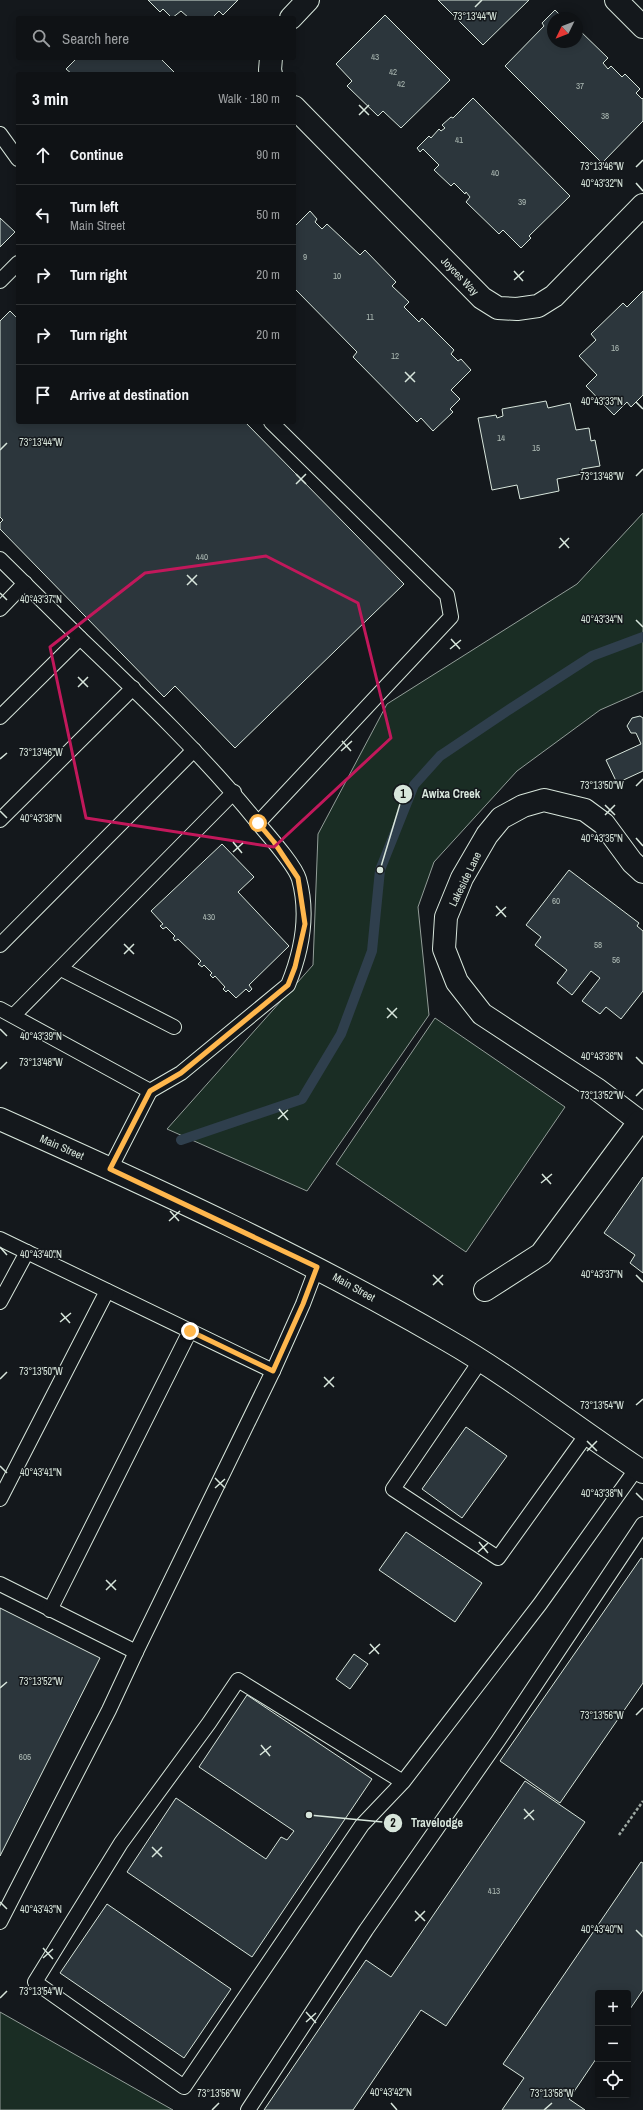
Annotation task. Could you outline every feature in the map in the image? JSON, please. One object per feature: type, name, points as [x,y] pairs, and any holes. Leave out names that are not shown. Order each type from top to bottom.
[{"type":"street","points":[[293,16],[308,0]]},
{"type":"street","points":[[616,0],[643,27]]},
{"type":"street","points":[[270,72],[271,60]]},
{"type":"street","name":"Joyces Way","points":[[296,109],[482,298],[498,308],[517,309],[538,306],[554,296],[643,205]]},
{"type":"street","name":"Lakeside Lane","points":[[641,1123],[598,1090],[482,1014],[457,982],[444,949],[446,917],[462,878],[487,835],[501,818],[523,806],[544,800],[585,810],[604,824],[632,862],[643,872]]},
{"type":"street","name":"Main Street","points":[[0,1119],[110,1169],[317,1267],[481,1360],[640,1470]]},
{"type":"street","points":[[485,1290],[541,1254],[641,1123]]},
{"type":"lane","points":[[0,134],[16,156]]},
{"type":"lane","points":[[0,280],[16,264]]},
{"type":"lane","points":[[258,823],[451,617],[447,595],[273,424]]},
{"type":"lane","points":[[0,560],[133,688],[234,792],[274,842],[298,878],[305,924],[295,967],[288,985],[226,1038],[181,1073],[150,1091],[110,1169]]},
{"type":"lane","points":[[0,609],[25,583]]},
{"type":"lane","points":[[0,717],[80,638]]},
{"type":"lane","points":[[0,820],[133,688]]},
{"type":"lane","points":[[0,945],[194,750]]},
{"type":"lane","points":[[14,1015],[234,792]]},
{"type":"lane","points":[[61,969],[174,1027]]},
{"type":"lane","points":[[0,1009],[14,1015],[150,1091]]},
{"type":"lane","points":[[0,1239],[273,1371]]},
{"type":"lane","points":[[0,1302],[27,1252]]},
{"type":"lane","points":[[0,1922],[109,1710],[273,1371],[303,1304],[317,1267]]},
{"type":"lane","points":[[0,1499],[107,1291]]},
{"type":"lane","points":[[50,1610],[190,1331]]},
{"type":"lane","points":[[481,1360],[393,1489],[498,1558],[587,1434]]},
{"type":"lane","points":[[403,1782],[238,1680],[209,1723],[121,1844],[35,1982],[184,2087],[362,1825],[403,1782],[540,1604],[640,1470]]},
{"type":"lane","points":[[248,2110],[366,1930],[498,1741],[643,1524]]},
{"type":"lane","points":[[0,1584],[136,1652]]},
{"type":"path","points":[[619,1835],[643,1801]]},
{"type":"highlighted area","points":[[266,556],[358,603],[391,738],[274,847],[86,818],[50,647],[145,573]]},
{"type":"green space","points":[[643,513],[643,691],[600,710],[517,771],[434,862],[418,907],[429,1015],[307,1191],[167,1129],[313,965],[318,834],[387,704],[577,584]]},
{"type":"green space","points":[[435,1018],[565,1107],[466,1252],[336,1164]]},
{"type":"green space","points":[[0,2012],[173,2110],[0,2110]]},
{"type":"building","points":[[148,0],[238,0],[223,15],[219,11],[214,16],[187,16],[181,11],[175,16],[170,16],[163,9],[160,12]]},
{"type":"building","points":[[438,0],[529,0],[483,45]]},
{"type":"building","points":[[385,15],[450,80],[401,128],[383,111],[378,116],[347,86],[352,81],[336,64]]},
{"type":"building","points":[[547,18],[547,48],[583,48],[583,34],[608,58],[603,63],[608,69],[611,66],[622,77],[625,74],[640,89],[636,93],[642,99],[643,98],[643,121],[602,163],[505,66],[544,26],[542,23]]},
{"type":"building","points":[[75,60],[162,60],[174,72],[70,72],[66,69]]},
{"type":"building","points":[[473,98],[570,196],[529,236],[531,238],[521,248],[503,230],[499,234],[466,202],[470,197],[466,192],[465,194],[454,183],[451,186],[434,170],[439,165],[423,149],[420,152],[417,148],[429,136],[431,138],[439,129],[441,131],[445,128],[442,125],[451,117],[453,118]]},
{"type":"building","points":[[310,211],[317,219],[315,222],[322,229],[327,224],[360,255],[365,250],[396,282],[392,286],[409,302],[404,307],[419,322],[422,318],[454,350],[451,354],[458,361],[461,359],[471,370],[451,390],[460,399],[450,409],[453,412],[433,431],[421,418],[417,422],[353,357],[357,352],[296,290],[296,225]]},
{"type":"building","points":[[0,218],[15,232],[0,247]]},
{"type":"building","points":[[643,291],[643,395],[631,407],[627,402],[614,415],[586,386],[597,375],[579,356],[596,340],[591,334],[623,303],[627,307]]},
{"type":"building","points":[[10,311],[16,317],[16,424],[247,424],[404,584],[235,748],[175,686],[164,697],[0,529],[0,523],[3,520],[0,517],[0,321]]},
{"type":"building","points":[[546,401],[548,408],[570,403],[576,430],[589,428],[591,441],[595,440],[600,466],[582,469],[582,474],[557,479],[559,491],[520,499],[517,485],[492,490],[478,418],[496,415],[497,418],[503,416],[502,409]]},
{"type":"building","points":[[640,716],[643,718],[643,771],[617,783],[606,760],[641,744],[636,733],[631,733],[627,726],[632,718]]},
{"type":"building","points":[[222,844],[254,877],[238,892],[289,946],[249,985],[252,989],[249,992],[246,989],[236,998],[228,990],[226,992],[223,989],[225,987],[215,976],[213,978],[210,975],[212,973],[204,965],[202,967],[198,964],[201,961],[178,939],[175,941],[173,938],[175,936],[166,927],[163,929],[160,926],[163,924],[151,911]]},
{"type":"building","points":[[569,870],[639,923],[637,926],[643,931],[643,991],[621,1019],[606,1007],[600,1014],[582,1001],[600,978],[591,971],[572,995],[557,983],[567,970],[535,945],[541,937],[526,925]]},
{"type":"building","points":[[643,1177],[643,1273],[630,1263],[635,1255],[604,1233]]},
{"type":"building","points":[[466,1427],[507,1456],[462,1518],[422,1489]]},
{"type":"building","points":[[406,1532],[482,1583],[455,1622],[379,1570]]},
{"type":"building","points":[[641,1558],[643,1559],[643,1683],[560,1803],[500,1761]]},
{"type":"building","points":[[0,1608],[100,1658],[0,1856]]},
{"type":"building","points":[[354,1654],[368,1664],[350,1689],[336,1679]]},
{"type":"building","points":[[247,1695],[372,1779],[252,1957],[127,1872],[176,1798],[266,1859],[281,1837],[287,1840],[294,1831],[199,1767]]},
{"type":"building","points":[[525,1781],[585,1822],[446,2026],[421,2010],[353,2110],[264,2110],[366,1960],[391,1977]]},
{"type":"building","points":[[641,1862],[643,1863],[643,1990],[631,2008],[631,1990],[595,1990],[595,2060],[569,2099],[585,2110],[502,2110],[524,2078],[503,2064]]},
{"type":"building","points":[[107,1904],[231,1989],[184,2058],[60,1973]]},
{"type":"waterway","points":[[181,1140],[302,1099],[341,1034],[372,951],[380,870],[414,785],[440,756],[592,656],[643,637]]},
{"type":"place","name":"Awixa Creek","points":[[380,870]]},
{"type":"place","name":"Travelodge","points":[[309,1815]]},
{"type":"route","points":[[190,1331],[273,1371],[303,1304],[317,1267],[110,1169],[150,1091],[181,1073],[214,1048],[288,985],[295,967],[305,924],[298,878],[274,842],[258,823]]}]
